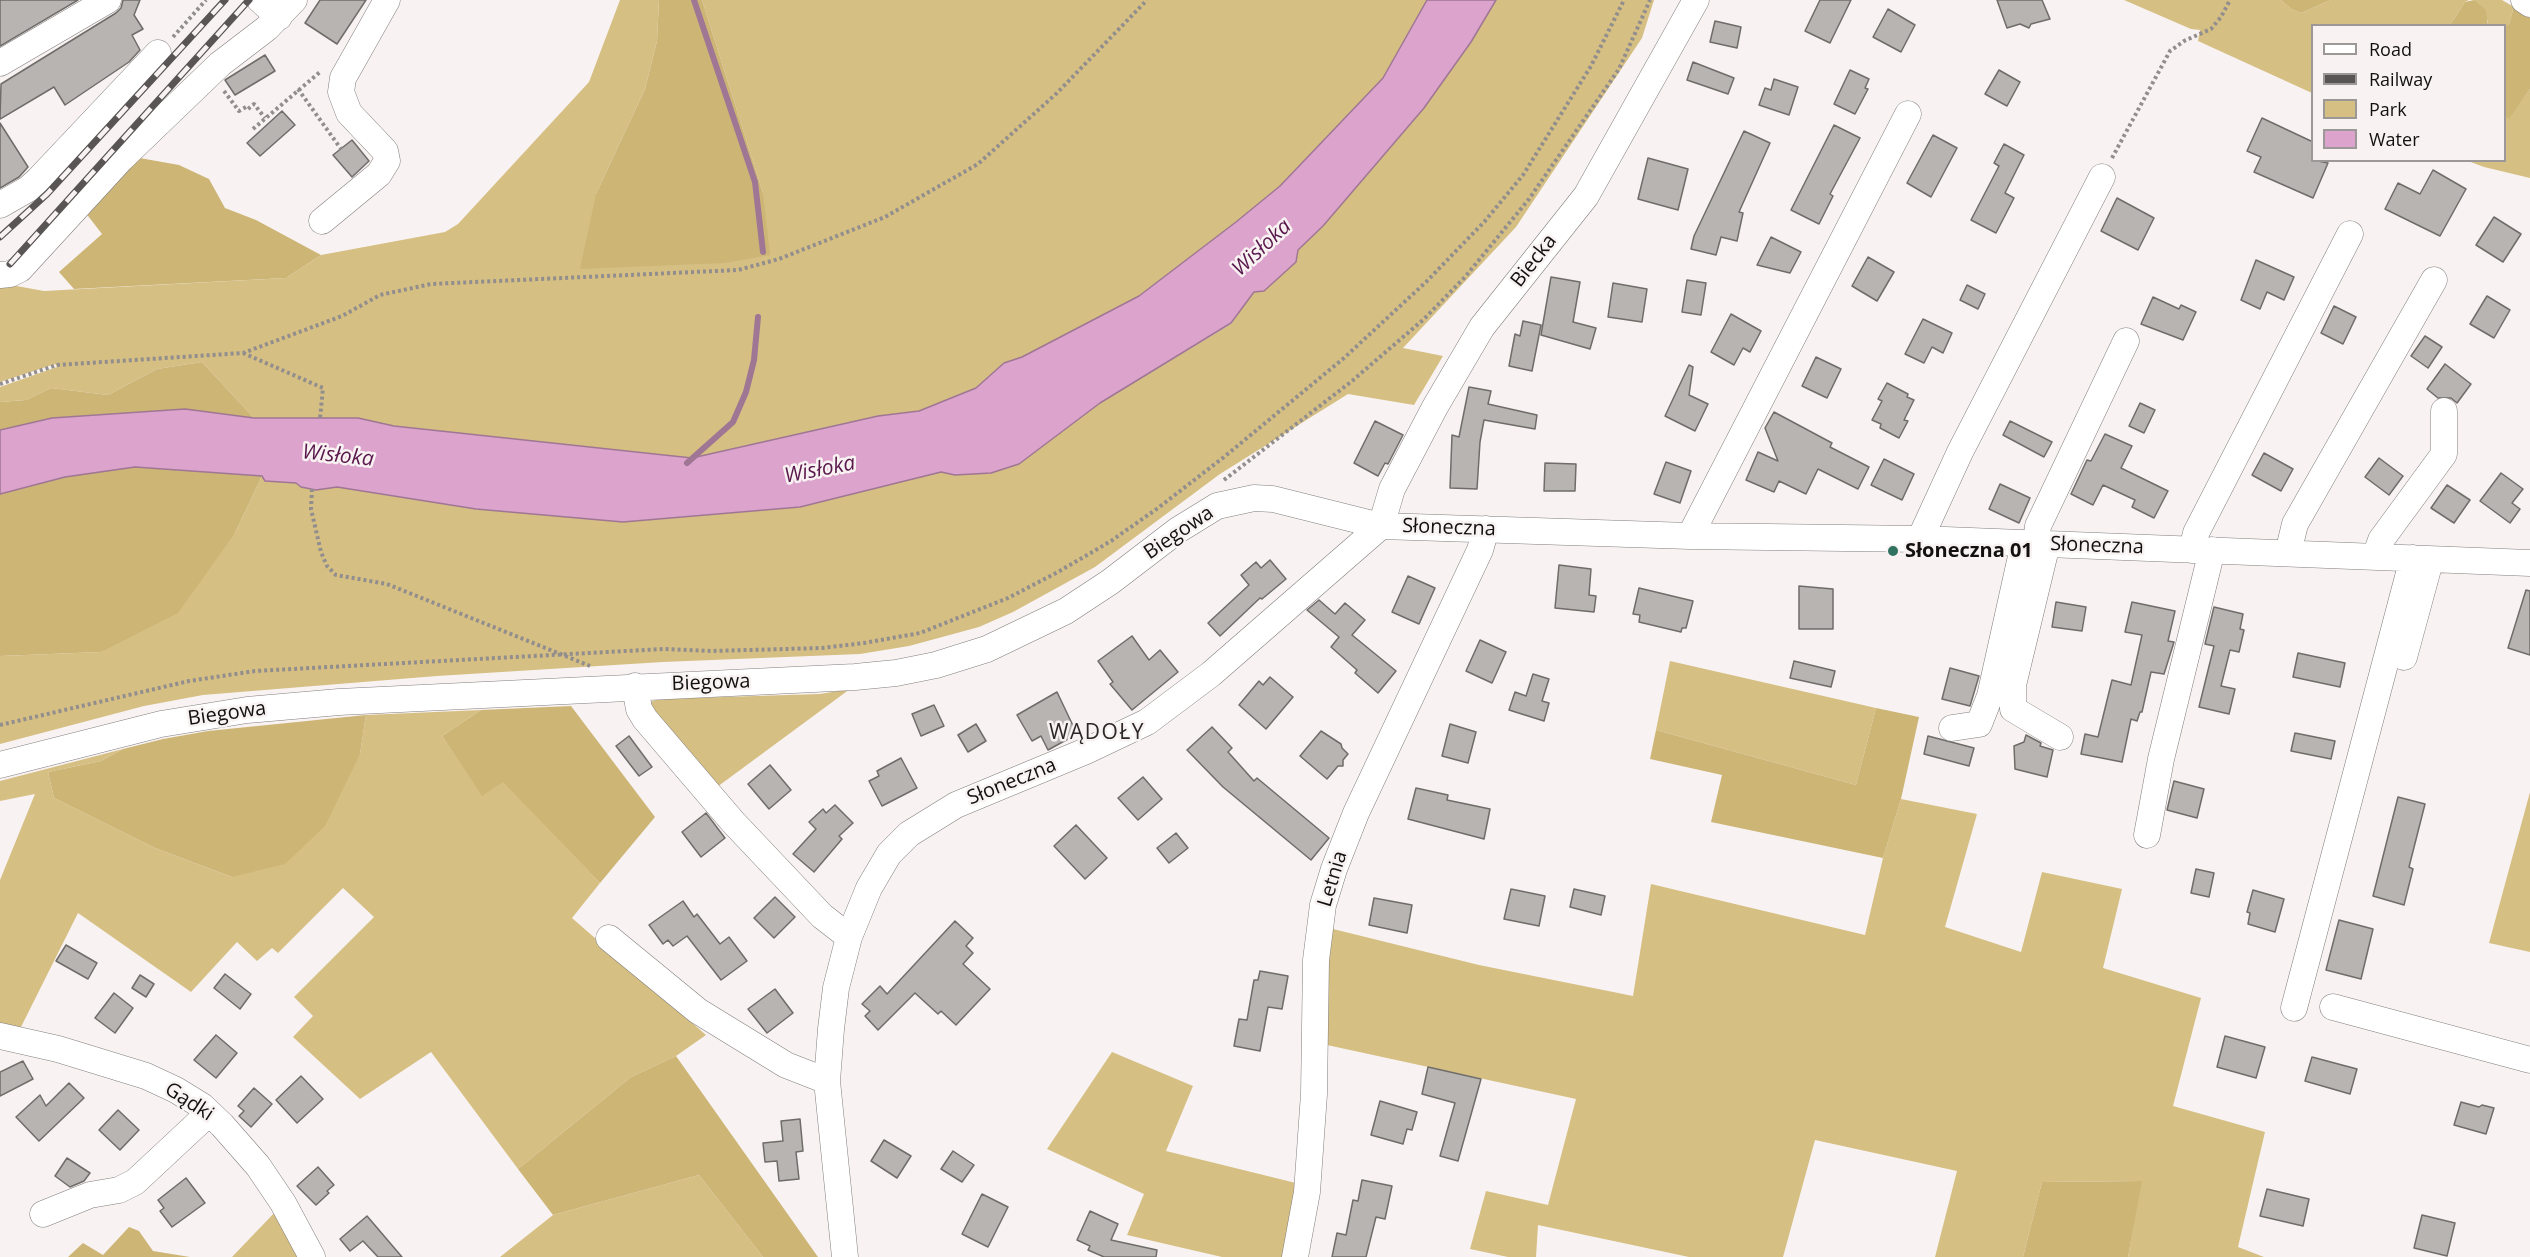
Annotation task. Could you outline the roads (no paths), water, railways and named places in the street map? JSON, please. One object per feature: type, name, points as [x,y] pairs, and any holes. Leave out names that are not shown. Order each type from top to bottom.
[{"type":"street","points":[[0,63],[108,0]]},
{"type":"street","points":[[322,221],[379,174],[387,161],[385,152],[349,113],[341,92],[344,78],[387,0]]},
{"type":"street","name":"Biecka","points":[[1380,526],[1392,489],[1482,327],[1586,196],[1696,0]]},
{"type":"street","points":[[2524,0],[2530,4]]},
{"type":"street","points":[[0,275],[10,274],[20,269],[121,159],[278,6]]},
{"type":"street","points":[[0,206],[28,189],[39,179],[158,53]]},
{"type":"street","points":[[1690,536],[1908,114]]},
{"type":"street","points":[[1920,539],[1960,452],[2102,177]]},
{"type":"street","points":[[2147,835],[2202,550],[2196,533],[2350,234]]},
{"type":"street","points":[[2288,553],[2295,524],[2434,280]]},
{"type":"street","points":[[2060,737],[2013,709],[2013,685],[2038,526],[2126,341]]},
{"type":"street","points":[[2375,557],[2381,540],[2444,454],[2444,411]]},
{"type":"street","name":"Biegowa","points":[[0,765],[135,730],[227,712],[339,702],[855,677],[896,673],[957,659],[1002,642],[1066,611],[1103,587],[1195,519],[1217,506],[1232,501],[1254,498],[1273,499],[1380,526]]},
{"type":"street","name":"Słoneczna","points":[[844,1257],[827,1081],[836,988],[849,937],[869,888],[889,855],[909,834],[956,805],[1086,752],[1147,722],[1211,674],[1380,526],[1690,536],[1920,539],[2530,563]]},
{"type":"street","name":"Letnia","points":[[1295,1257],[1308,1181],[1314,1094],[1316,960],[1323,905],[1334,869],[1356,813],[1480,550],[1486,529]]},
{"type":"street","points":[[1952,728],[1979,724],[1990,696],[2036,543]]},
{"type":"street","points":[[2353,838],[2422,559]]},
{"type":"street","points":[[2294,1008],[2422,559]]},
{"type":"street","points":[[635,687],[639,710],[711,796],[822,916],[849,937]]},
{"type":"street","points":[[609,938],[698,1011],[786,1065],[827,1081]]},
{"type":"street","points":[[2333,1007],[2530,1060]]},
{"type":"street","name":"Gądki","points":[[0,1036],[58,1049],[146,1076],[176,1090],[209,1113],[258,1166],[283,1203],[312,1257]]},
{"type":"street","points":[[43,1214],[90,1195],[119,1190],[135,1182],[209,1113]]},
{"type":"water","name":"Wisłoka","points":[[1427,0],[1496,0],[1471,42],[1424,108],[1323,226],[1298,250],[1296,262],[1264,291],[1254,292],[1231,323],[1100,403],[1019,464],[991,473],[955,475],[941,472],[800,507],[623,522],[476,509],[337,487],[316,490],[301,487],[296,483],[265,481],[262,476],[135,467],[65,477],[0,494],[0,430],[52,418],[185,409],[254,418],[358,418],[394,426],[692,458],[878,416],[919,411],[976,388],[1004,363],[1022,357],[1139,296],[1236,222],[1280,186],[1383,78]]},
{"type":"waterway","points":[[694,0],[755,182],[763,252]]},
{"type":"waterway","points":[[687,463],[733,422],[746,392],[754,360],[758,317]]},
{"type":"railway","points":[[0,237],[47,194],[225,0]]},
{"type":"railway","points":[[10,264],[249,0]]},
{"type":"place","name":"Słoneczna 01","points":[[1893,551]]},
{"type":"district","name":"WĄDOŁY","points":[[1097,733]]}]
